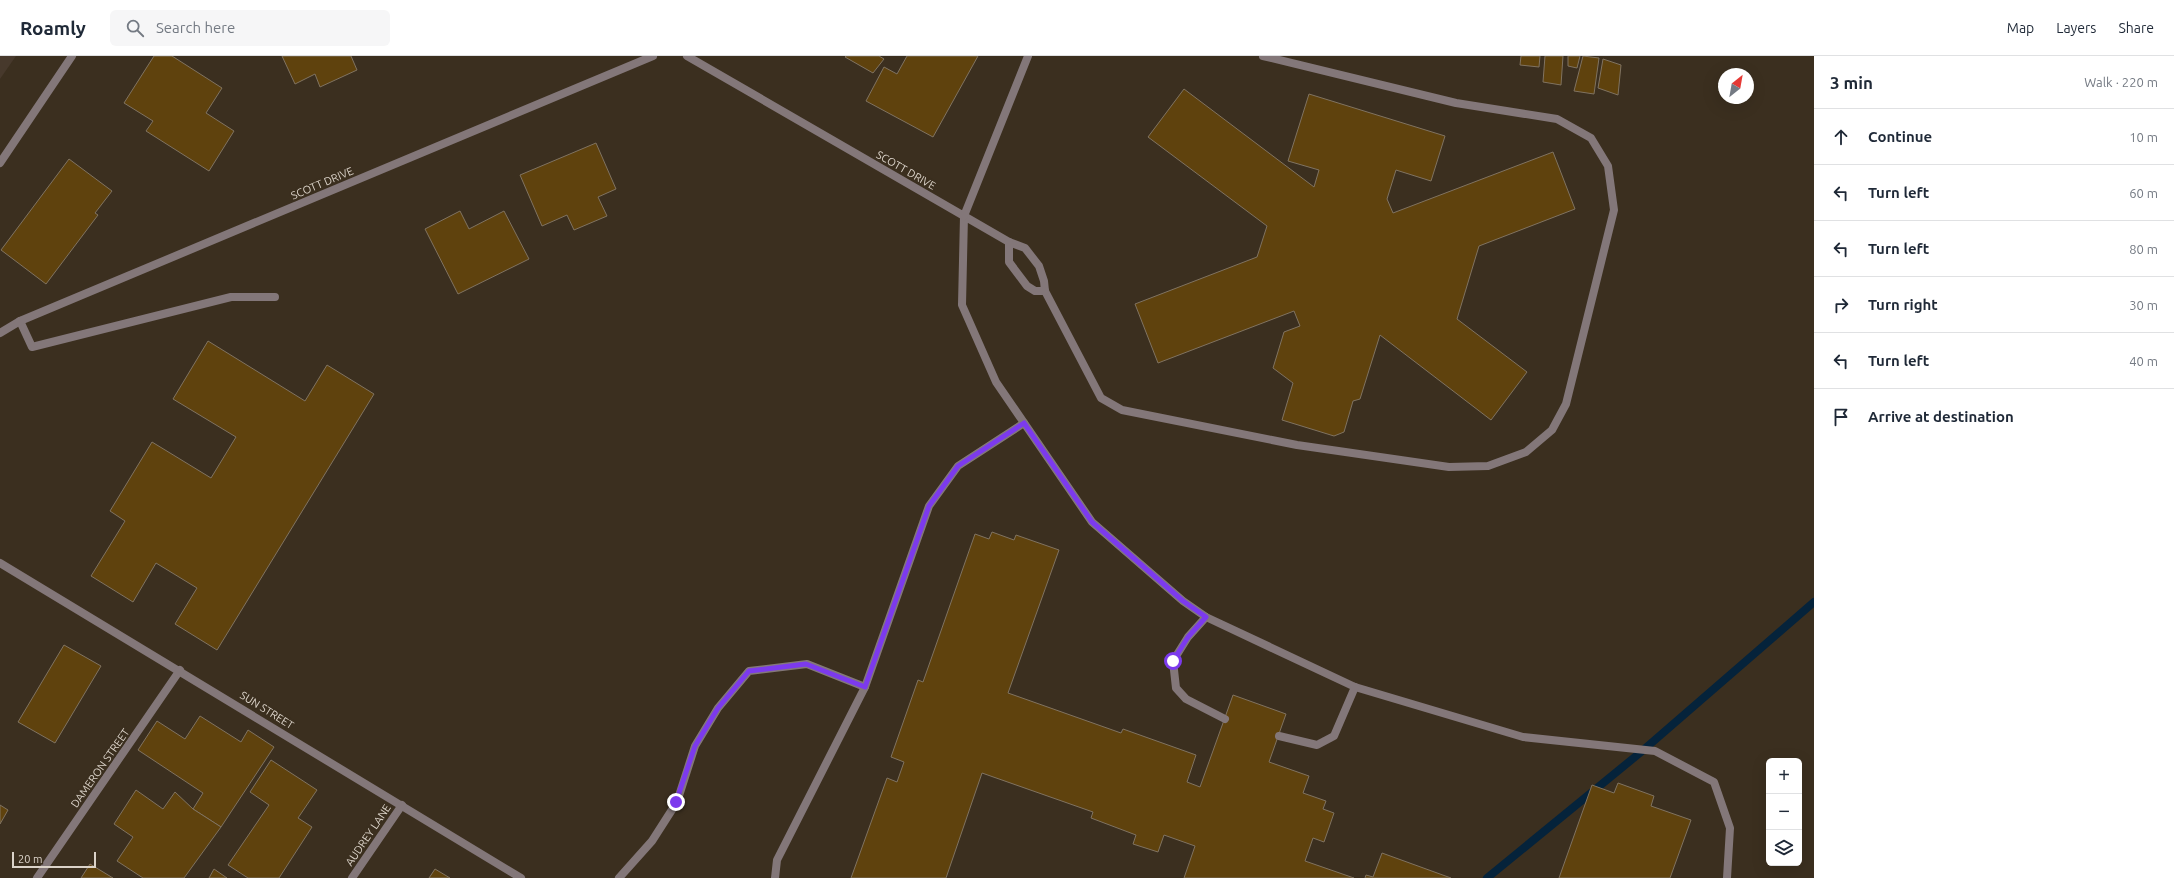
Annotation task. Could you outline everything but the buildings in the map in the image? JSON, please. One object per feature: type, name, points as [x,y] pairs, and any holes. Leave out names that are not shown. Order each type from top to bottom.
[{"type":"street","points":[[0,163],[72,56]]},
{"type":"street","name":"SCOTT DRIVE","points":[[0,333],[20,321],[653,56]]},
{"type":"street","points":[[1028,56],[964,216],[962,306],[996,382],[1092,522],[1183,601],[1206,617],[1354,687],[1523,737],[1655,751],[1714,782],[1730,828],[1727,878]]},
{"type":"street","name":"SCOTT DRIVE","points":[[692,57],[1008,242],[1026,248],[1039,266],[1044,281],[1045,291],[1102,398],[1122,410],[1297,446],[1449,467],[1488,466],[1526,452],[1552,430],[1566,404],[1614,210],[1608,166],[1590,138],[1556,119],[1456,103],[1263,56]]},
{"type":"street","points":[[1008,242],[1009,262],[1027,286],[1035,291],[1045,291]]},
{"type":"street","points":[[20,321],[32,347],[231,297],[275,297]]},
{"type":"street","points":[[775,878],[777,860],[865,687],[929,506],[958,466],[1024,423]]},
{"type":"street","name":"SUN STREET","points":[[0,563],[180,670],[521,878]]},
{"type":"street","points":[[1206,617],[1188,637],[1173,661],[1176,688],[1186,700],[1225,719]]},
{"type":"street","points":[[619,878],[652,841],[676,802],[695,746],[718,708],[749,671],[806,664],[865,687]]},
{"type":"street","name":"DAMERON STREET","points":[[37,878],[180,670]]},
{"type":"street","points":[[1279,736],[1317,745],[1334,736],[1354,687]]},
{"type":"street","name":"AUDREY LANE","points":[[352,878],[402,805]]},
{"type":"shaded area","points":[[0,56],[16,56],[0,79]]},
{"type":"waterway","points":[[1487,878],[1641,752],[1814,602]]},
{"type":"route","points":[[676,802],[695,746],[718,708],[749,671],[806,664],[865,687],[929,506],[958,466],[1024,423],[1092,522],[1183,601],[1206,617],[1188,637],[1173,661]]}]
